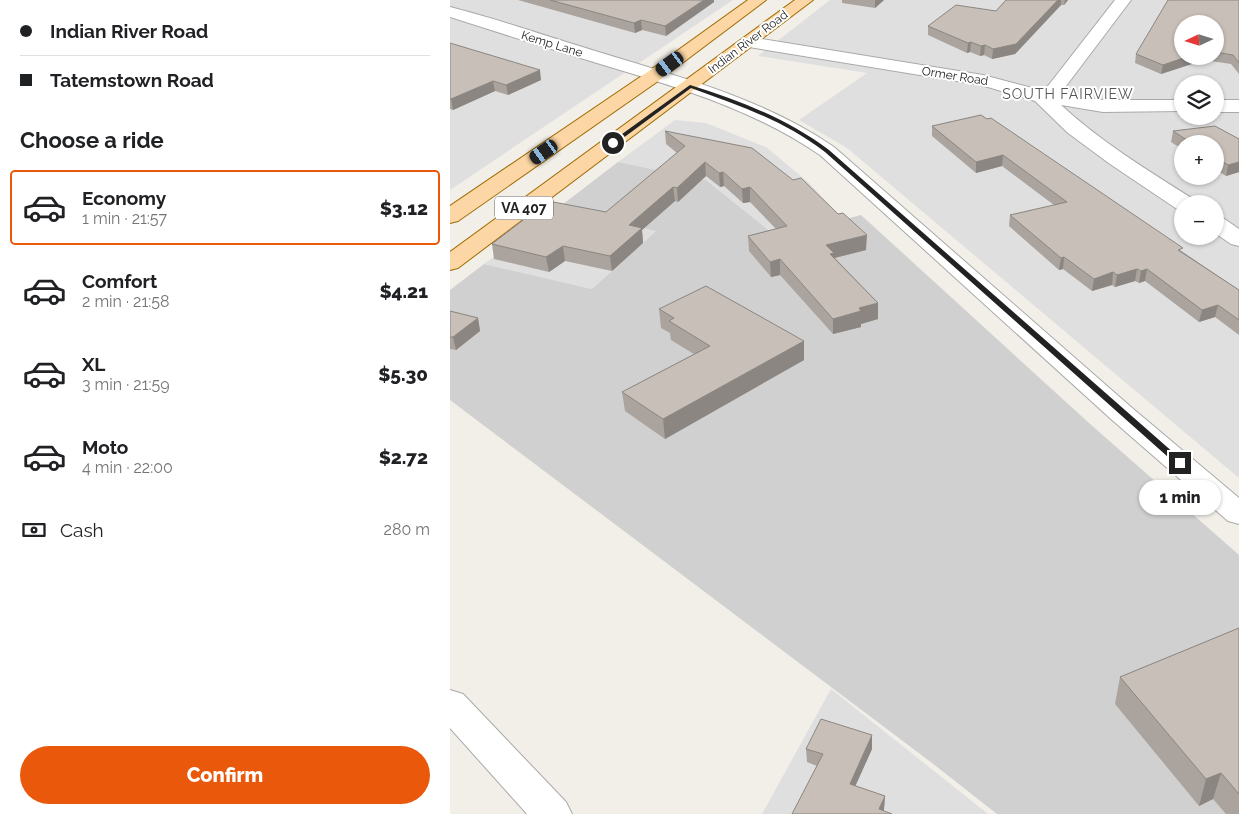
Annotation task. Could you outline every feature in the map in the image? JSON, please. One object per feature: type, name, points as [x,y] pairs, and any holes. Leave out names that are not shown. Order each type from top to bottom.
[{"type":"main road","name":"Indian River Road","points":[[450,216],[655,75],[758,0]]},
{"type":"main road","name":"Indian River Road","points":[[450,263],[805,0]]},
{"type":"street","points":[[1041,98],[1054,90],[1123,0]]},
{"type":"street","name":"Kemp Lane","points":[[450,12],[690,86],[766,114],[809,137],[1121,413],[1239,514]]},
{"type":"street","name":"Ormer Road","points":[[749,42],[995,82],[1041,98],[1075,129],[1174,197]]},
{"type":"street","points":[[1041,98],[1103,106],[1174,106]]},
{"type":"street","points":[[1224,106],[1239,106]]},
{"type":"street","points":[[1224,229],[1239,239]]},
{"type":"street","points":[[450,704],[552,814]]},
{"type":"shaded area","points":[[450,0],[733,0],[450,190]]},
{"type":"shaded area","points":[[830,0],[1239,0],[1239,478],[847,148],[799,120],[867,73],[758,56]]},
{"type":"shaded area","points":[[675,120],[706,123],[766,147],[807,181],[844,220],[777,237],[706,180],[618,162]]},
{"type":"shaded area","points":[[618,162],[706,180],[777,237],[861,215],[1089,423],[1239,555],[1239,814],[997,814],[450,400],[450,290],[484,264],[592,289],[656,231],[558,208]]},
{"type":"shaded area","points":[[558,208],[657,230],[592,289],[484,264]]},
{"type":"shaded area","points":[[831,689],[988,814],[762,814]]},
{"type":"building","points":[[550,0],[704,0],[665,26],[641,20],[634,23]]},
{"type":"building","points":[[1006,0],[1058,0],[1016,44],[993,49],[985,45],[968,43],[928,26],[956,5],[996,11]]},
{"type":"building","points":[[1168,0],[1239,0],[1239,63],[1233,55],[1224,54],[1224,15],[1174,15],[1174,61],[1163,65],[1136,54]]},
{"type":"building","points":[[450,43],[540,70],[506,85],[493,81],[450,99]]},
{"type":"building","points":[[981,115],[987,119],[991,118],[1174,242],[1174,245],[1183,248],[1178,250],[1239,290],[1239,320],[1218,305],[1202,310],[1147,269],[1141,271],[1137,269],[1117,275],[1113,272],[1094,279],[1064,257],[1061,258],[1010,215],[1067,202],[1003,155],[976,162],[932,126]]},
{"type":"building","points":[[1215,126],[1239,139],[1239,162],[1228,165],[1224,163],[1224,135],[1179,135],[1173,131]]},
{"type":"building","points":[[665,131],[752,148],[793,180],[801,178],[838,214],[843,213],[867,235],[826,245],[834,253],[830,254],[878,303],[859,308],[861,311],[833,319],[780,259],[770,262],[748,236],[787,226],[750,187],[742,189],[723,172],[719,173],[705,162],[677,188],[673,187],[629,225],[642,228],[610,256],[563,246],[546,257],[492,244],[548,201],[606,212],[685,146]]},
{"type":"building","points":[[706,286],[804,341],[663,419],[622,392],[710,346],[669,321],[674,318],[659,309]]},
{"type":"building","points":[[450,311],[478,318],[453,337],[450,337]]},
{"type":"building","points":[[1239,628],[1239,794],[1221,773],[1206,779],[1120,677]]},
{"type":"building","points":[[821,719],[872,735],[850,784],[885,796],[879,809],[892,814],[792,814],[823,754],[806,749]]},
{"type":"district","name":"SOUTH FAIRVIEW","points":[[1068,94]]},
{"type":"route","points":[[613,143],[690,86],[748,106],[809,137],[1180,463]]}]
